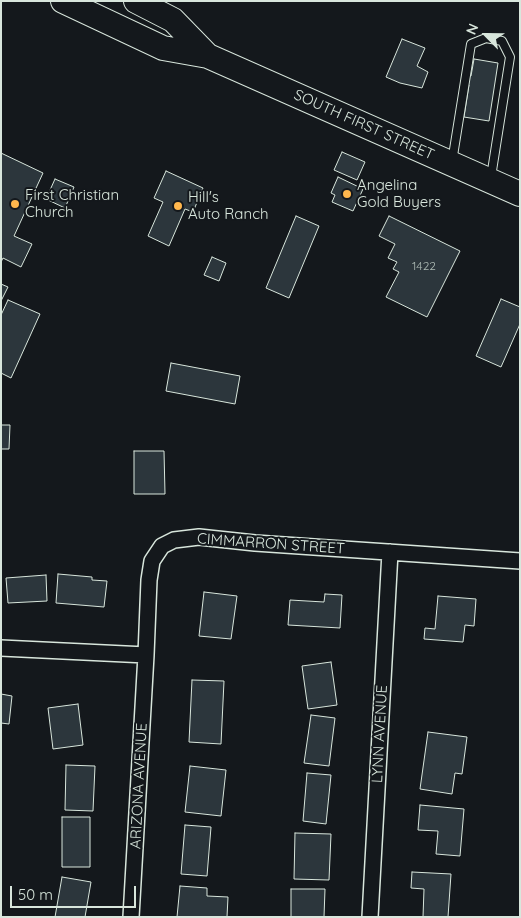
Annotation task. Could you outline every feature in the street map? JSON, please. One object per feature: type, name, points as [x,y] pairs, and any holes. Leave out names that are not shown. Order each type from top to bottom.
[{"type":"main road","name":"SOUTH FIRST STREET","points":[[64,1],[163,48],[208,56],[520,194]]},
{"type":"main road","name":"SOUTH FIRST STREET","points":[[136,1],[173,20],[208,56]]},
{"type":"street","name":"CIMMARRON STREET","points":[[146,655],[149,580],[152,561],[162,546],[174,540],[199,537],[255,543],[520,561]]},
{"type":"street","name":"LYNN AVENUE","points":[[370,917],[390,552]]},
{"type":"street","points":[[1,648],[146,655]]},
{"type":"street","name":"ARIZONA AVENUE","points":[[131,917],[146,655]]},
{"type":"lane","points":[[451,164],[471,44],[486,38],[502,41],[510,58],[491,182]]},
{"type":"building","points":[[402,39],[425,48],[417,66],[428,72],[422,88],[400,83],[386,77]]},
{"type":"building","points":[[474,59],[498,63],[489,121],[464,117],[469,85],[465,85],[466,75],[471,76]]},
{"type":"building","points":[[342,152],[365,162],[357,180],[334,170]]},
{"type":"building","name":"First Christian Church","points":[[1,153],[43,173],[14,236],[32,244],[21,267],[3,258],[1,262]]},
{"type":"building","name":"Hill's Auto Ranch","points":[[166,171],[203,188],[193,212],[185,209],[169,246],[148,236],[163,202],[154,198]]},
{"type":"building","name":"Angelina Gold Buyers","points":[[338,177],[363,189],[353,211],[332,202],[335,195],[331,193]]},
{"type":"building","points":[[55,179],[74,187],[65,208],[46,199]]},
{"type":"building","points":[[296,216],[319,226],[289,298],[266,288]]},
{"type":"building","points":[[389,216],[460,251],[427,317],[386,297],[399,272],[393,269],[397,262],[388,258],[395,244],[379,236]]},
{"type":"building","points":[[212,257],[226,263],[219,281],[204,275]]},
{"type":"building","points":[[1,284],[8,287],[1,301]]},
{"type":"building","points":[[501,299],[520,307],[520,324],[501,367],[476,356]]},
{"type":"building","points":[[8,300],[40,314],[11,378],[1,373],[1,315]]},
{"type":"building","points":[[171,363],[240,376],[235,404],[166,391]]},
{"type":"building","points":[[1,425],[10,425],[9,449],[1,449]]},
{"type":"building","points":[[134,451],[164,451],[165,494],[134,494]]},
{"type":"building","points":[[58,574],[92,577],[92,580],[107,581],[104,607],[56,603]]},
{"type":"building","points":[[46,575],[47,601],[8,603],[6,578]]},
{"type":"building","points":[[204,592],[237,596],[231,639],[199,636]]},
{"type":"building","points":[[325,594],[342,595],[340,628],[288,625],[290,600],[324,602]]},
{"type":"building","points":[[438,596],[476,599],[474,626],[465,625],[463,642],[424,639],[425,628],[435,629]]},
{"type":"building","points":[[331,662],[337,705],[308,709],[302,666]]},
{"type":"building","points":[[192,680],[224,681],[221,744],[189,742]]},
{"type":"building","points":[[1,694],[12,696],[9,724],[1,723]]},
{"type":"building","points":[[78,704],[83,745],[53,749],[48,708]]},
{"type":"building","points":[[311,715],[335,718],[329,766],[304,763]]},
{"type":"building","points":[[428,732],[467,737],[462,774],[455,773],[452,794],[420,789]]},
{"type":"building","points":[[66,765],[95,766],[93,811],[65,810]]},
{"type":"building","points":[[190,766],[226,770],[221,816],[185,812]]},
{"type":"building","points":[[307,773],[331,775],[326,824],[303,821]]},
{"type":"building","points":[[420,805],[464,809],[460,856],[436,854],[438,831],[418,830]]},
{"type":"building","points":[[62,817],[90,817],[90,867],[62,867]]},
{"type":"building","points":[[185,825],[211,827],[207,876],[181,874]]},
{"type":"building","points":[[295,833],[331,834],[329,880],[294,879]]},
{"type":"building","points":[[412,872],[451,874],[448,917],[423,917],[424,889],[411,888]]},
{"type":"building","points":[[62,877],[91,882],[85,917],[55,917]]},
{"type":"building","points":[[180,886],[207,888],[207,896],[228,897],[227,917],[177,917]]},
{"type":"building","points":[[291,889],[325,889],[324,917],[291,917]]},
{"type":"place","name":"Angelina Gold Buyers","points":[[347,194]]},
{"type":"place","name":"First Christian Church","points":[[15,204]]},
{"type":"place","name":"Hill's Auto Ranch","points":[[178,206]]}]
